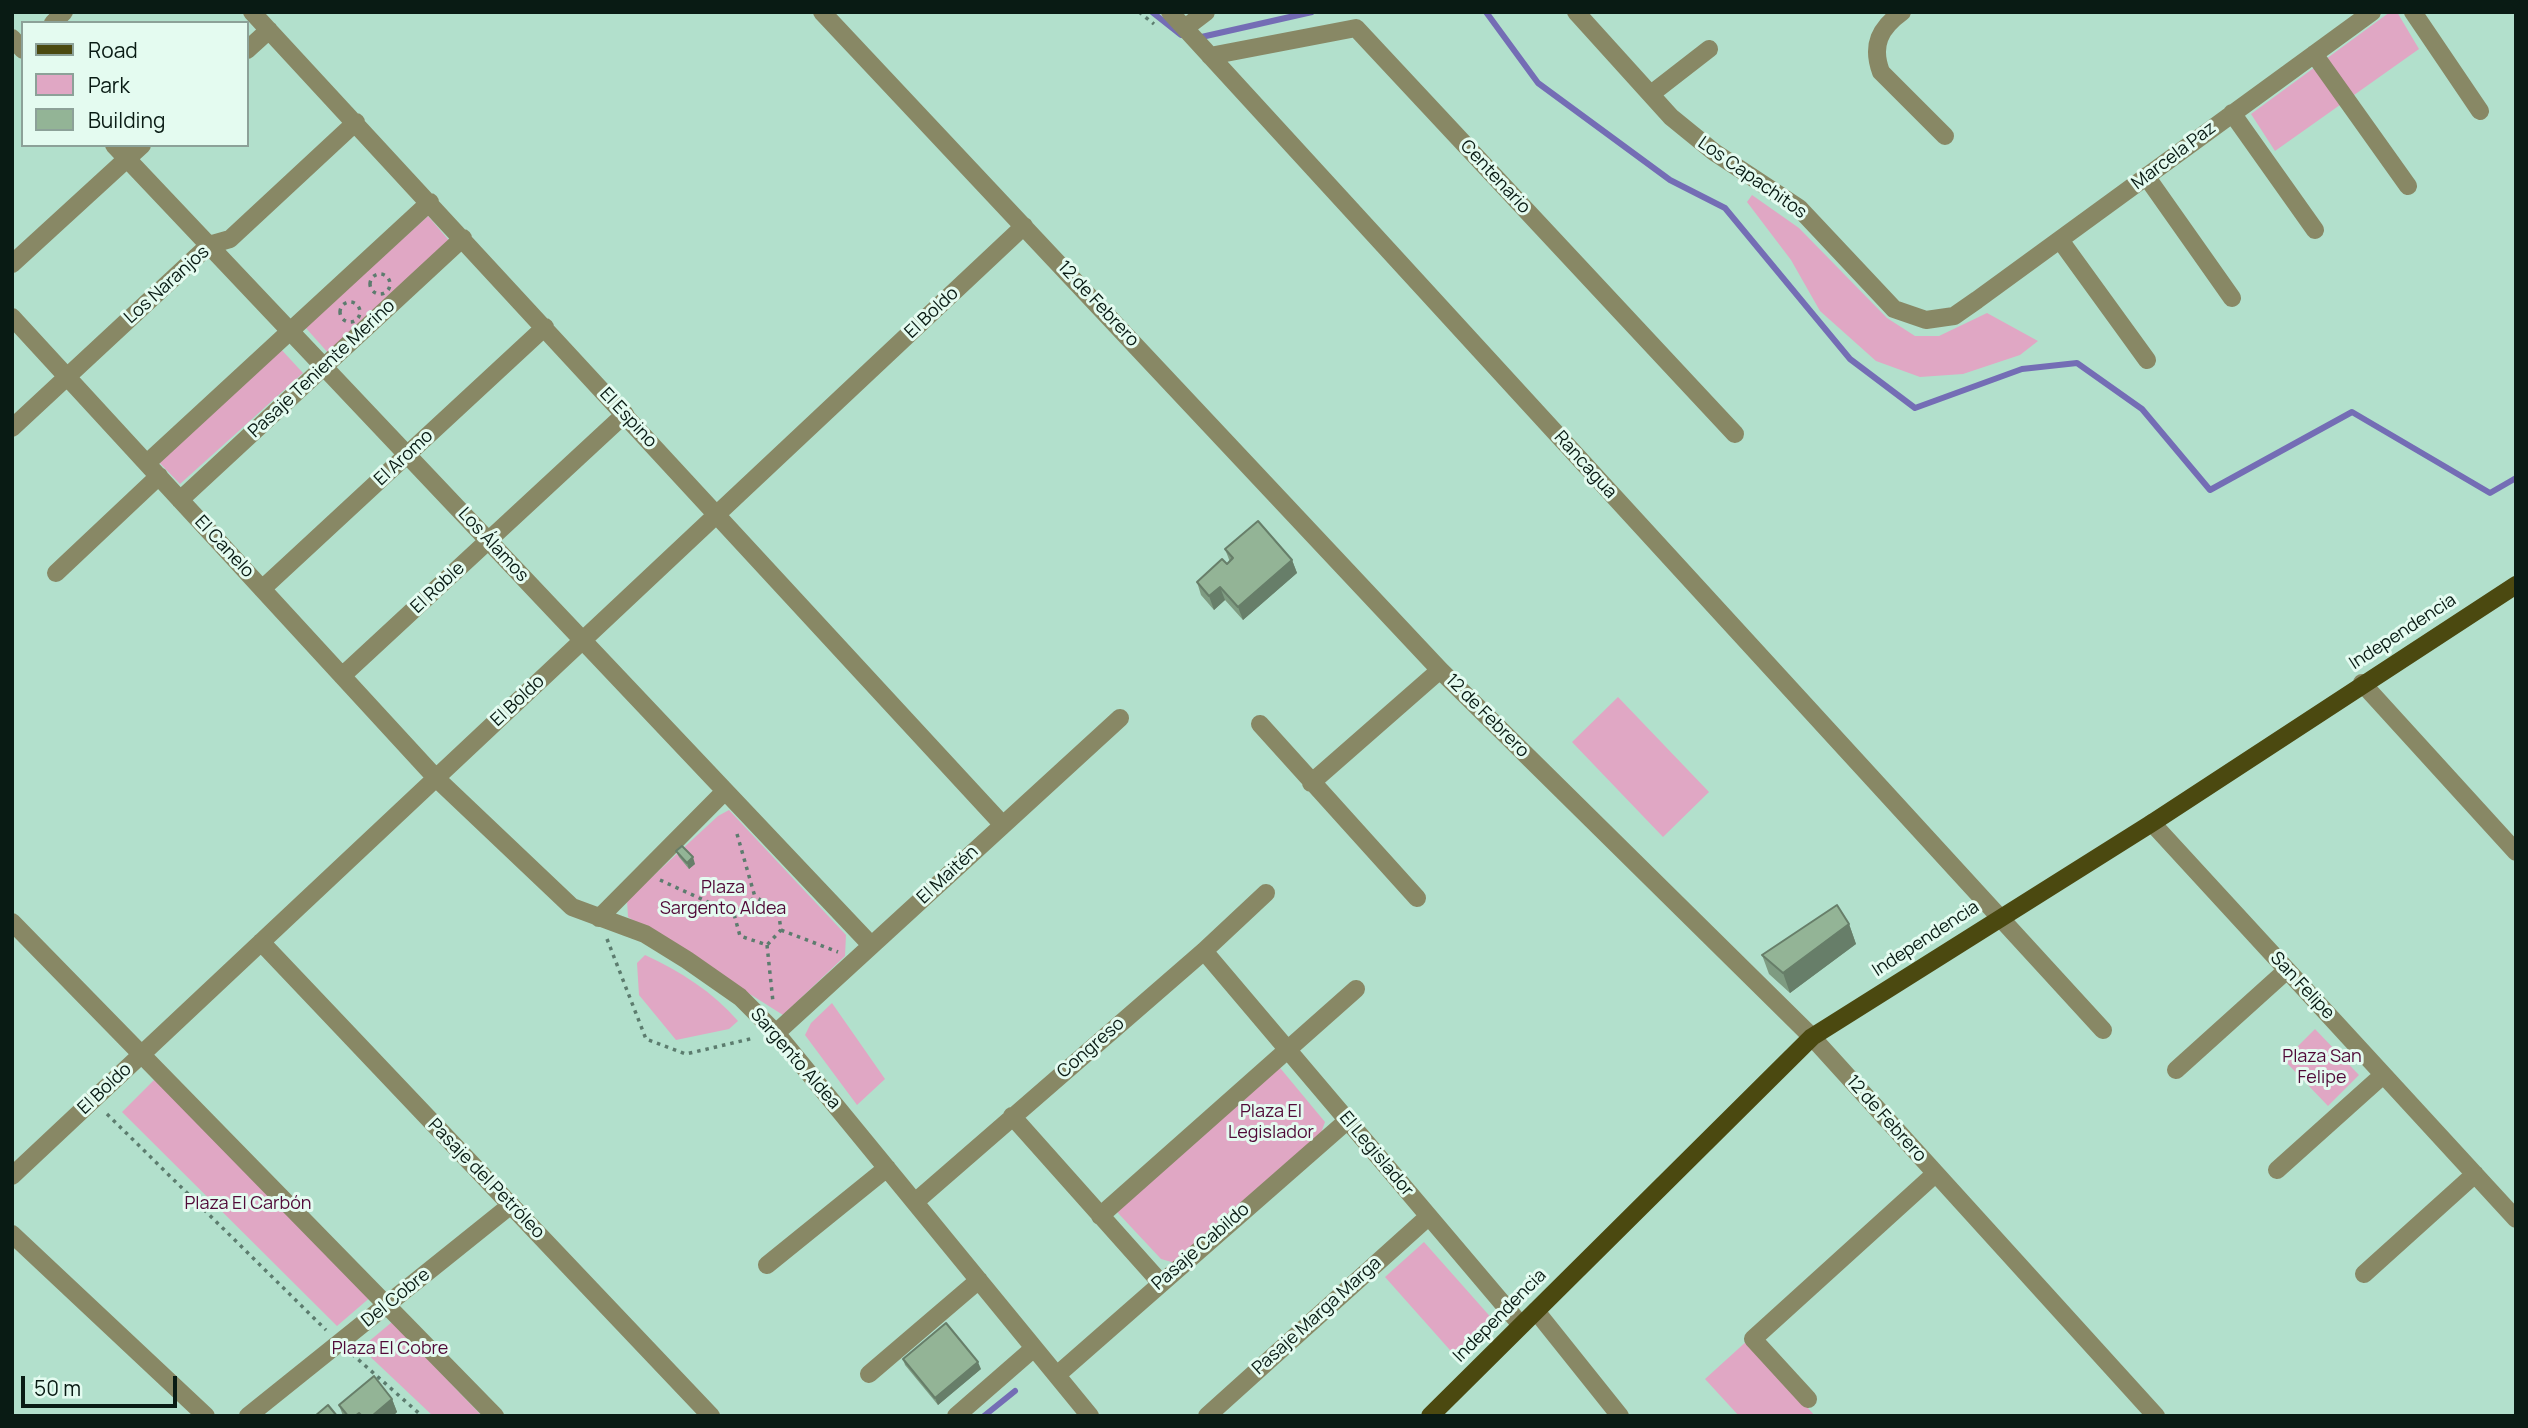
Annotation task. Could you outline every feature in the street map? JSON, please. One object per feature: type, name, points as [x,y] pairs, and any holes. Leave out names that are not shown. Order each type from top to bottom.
[{"type":"main road","name":"Independencia","points":[[1430,1416],[1812,1037],[2152,823],[2362,683],[2516,585]]},
{"type":"street","name":"El Espino","points":[[252,12],[1003,825]]},
{"type":"street","name":"12 de Febrero","points":[[822,12],[1440,670],[1812,1037],[2156,1416]]},
{"type":"street","name":"Rancagua","points":[[1170,12],[2103,1030]]},
{"type":"street","points":[[1197,41],[1206,12]]},
{"type":"street","name":"Los Capachitos","points":[[1576,12],[1689,134],[1799,208],[1894,309],[1915,319],[1926,320],[1954,316],[1977,300]]},
{"type":"street","name":"Marcela Paz","points":[[1977,300],[2372,12]]},
{"type":"street","points":[[2413,12],[2480,110]]},
{"type":"street","points":[[1895,18],[1877,42],[1881,72],[1945,136]]},
{"type":"street","name":"Centenario","points":[[1197,41],[1356,29],[1735,434]]},
{"type":"street","points":[[248,49],[269,30]]},
{"type":"street","points":[[1651,94],[1709,49]]},
{"type":"street","points":[[2314,54],[2408,186]]},
{"type":"street","points":[[2232,113],[2315,230]]},
{"type":"street","name":"Los Naranjos","points":[[12,428],[209,245],[230,239],[356,122]]},
{"type":"street","name":"Los Álamos","points":[[116,147],[871,946]]},
{"type":"street","points":[[12,264],[140,147]]},
{"type":"street","points":[[2146,176],[2232,298]]},
{"type":"street","points":[[55,573],[290,331],[430,202]]},
{"type":"street","name":"El Boldo","points":[[12,1176],[1024,226]]},
{"type":"street","name":"Pasaje Teniente Merino","points":[[180,500],[463,238]]},
{"type":"street","points":[[2060,240],[2147,359]]},
{"type":"street","name":"El Canelo","points":[[12,317],[436,778]]},
{"type":"street","name":"El Aromo","points":[[262,589],[545,327]]},
{"type":"street","name":"El Roble","points":[[342,676],[625,414]]},
{"type":"street","points":[[1311,783],[1440,670]]},
{"type":"street","points":[[2362,683],[2516,852]]},
{"type":"street","name":"El Maitén","points":[[776,1033],[1120,718]]},
{"type":"street","points":[[1260,724],[1417,898]]},
{"type":"street","name":"Sargento Aldea","points":[[436,778],[572,907],[645,934],[740,997],[776,1033],[1090,1416]]},
{"type":"street","points":[[599,918],[725,791]]},
{"type":"street","name":"San Felipe","points":[[2152,823],[2516,1219]]},
{"type":"street","name":"Congreso","points":[[915,1202],[1266,893]]},
{"type":"street","points":[[12,922],[143,1053],[492,1415]]},
{"type":"street","name":"Pasaje del Petróleo","points":[[261,942],[710,1416]]},
{"type":"street","name":"El Legislador","points":[[1203,951],[1521,1325]]},
{"type":"street","points":[[2176,1070],[2287,970]]},
{"type":"street","points":[[1100,1216],[1356,989]]},
{"type":"street","points":[[2277,1170],[2383,1075]]},
{"type":"street","points":[[1012,1116],[1160,1282]]},
{"type":"street","name":"Pasaje Cabildo","points":[[1057,1376],[1160,1282],[1348,1120]]},
{"type":"street","points":[[767,1265],[887,1168]]},
{"type":"street","points":[[1808,1399],[1753,1339],[1935,1174]]},
{"type":"street","points":[[2364,1274],[2475,1174]]},
{"type":"street","name":"Del Cobre","points":[[248,1416],[511,1205]]},
{"type":"street","name":"Pasaje Marga Marga","points":[[1207,1416],[1428,1217]]},
{"type":"street","points":[[12,1234],[206,1416]]},
{"type":"street","points":[[869,1374],[979,1280]]},
{"type":"street","points":[[1536,1311],[1620,1416]]},
{"type":"street","points":[[956,1416],[1034,1348]]},
{"type":"path","points":[[381,274],[389,278],[387,292],[374,293],[370,285],[373,277],[381,274]]},
{"type":"path","points":[[356,303],[361,311],[357,320],[349,322],[341,317],[342,305],[356,303]]},
{"type":"path","points":[[736,831],[755,897],[778,909],[781,930]]},
{"type":"path","points":[[644,873],[734,914]]},
{"type":"path","points":[[734,914],[755,897]]},
{"type":"path","points":[[734,914],[740,936],[766,945]]},
{"type":"path","points":[[599,918],[646,1039],[686,1054],[776,1033],[766,945]]},
{"type":"path","points":[[766,945],[781,930]]},
{"type":"path","points":[[781,930],[857,959]]},
{"type":"path","points":[[93,1100],[340,1343],[422,1416]]},
{"type":"green space","points":[[2390,12],[2397,12],[2419,49],[2275,151],[2251,114]]},
{"type":"green space","points":[[1752,195],[1799,228],[1887,318],[1915,336],[1939,336],[1987,313],[2038,341],[2020,355],[1963,374],[1920,377],[1876,361],[1820,311],[1791,260],[1747,202]]},
{"type":"green space","points":[[428,216],[452,244],[330,355],[305,327]]},
{"type":"green space","points":[[279,347],[303,373],[180,484],[154,457]]},
{"type":"green space","points":[[1618,697],[1709,792],[1663,837],[1572,742]]},
{"type":"green space","name":"Plaza Sargento Aldea","points":[[729,810],[846,935],[845,956],[783,1015],[628,917],[627,900],[718,816]]},
{"type":"green space","points":[[645,955],[695,983],[738,1021],[729,1029],[676,1040],[639,995],[637,963]]},
{"type":"green space","points":[[832,1003],[885,1079],[857,1105],[805,1035],[811,1023]]},
{"type":"green space","name":"Plaza San Felipe","points":[[2315,1029],[2359,1075],[2328,1106],[2284,1060]]},
{"type":"green space","name":"Plaza El Legislador","points":[[1276,1063],[1325,1122],[1321,1133],[1175,1263],[1161,1259],[1118,1213],[1117,1207]]},
{"type":"green space","name":"Plaza El Carbón","points":[[157,1077],[373,1295],[337,1326],[122,1112]]},
{"type":"green space","points":[[1424,1242],[1495,1322],[1457,1358],[1385,1277]]},
{"type":"green space","name":"Plaza El Cobre","points":[[392,1322],[481,1415],[433,1416],[361,1348]]},
{"type":"green space","points":[[1748,1340],[1815,1416],[1739,1416],[1705,1379]]},
{"type":"building","points":[[1258,521],[1292,560],[1238,607],[1220,587],[1209,596],[1197,582],[1222,559],[1227,564],[1233,558],[1225,549]]},
{"type":"building","points":[[682,846],[693,857],[687,863],[676,851]]},
{"type":"building","points":[[1837,905],[1849,924],[1783,973],[1762,955]]},
{"type":"building","points":[[946,1323],[978,1362],[935,1398],[903,1359]]},
{"type":"building","points":[[374,1376],[392,1399],[372,1416],[362,1416],[359,1413],[348,1416],[339,1405]]},
{"type":"building","points":[[328,1405],[337,1416],[315,1416]]},
{"type":"waterway","points":[[1152,12],[1181,35]]},
{"type":"waterway","points":[[1197,38],[1312,12]]},
{"type":"waterway","points":[[1486,12],[1538,83],[1670,180],[1725,208],[1850,359],[1915,408],[2022,369],[2077,363],[2142,409],[2210,490],[2352,412],[2490,493],[2516,478]]},
{"type":"waterway","points":[[984,1416],[1015,1391]]}]
